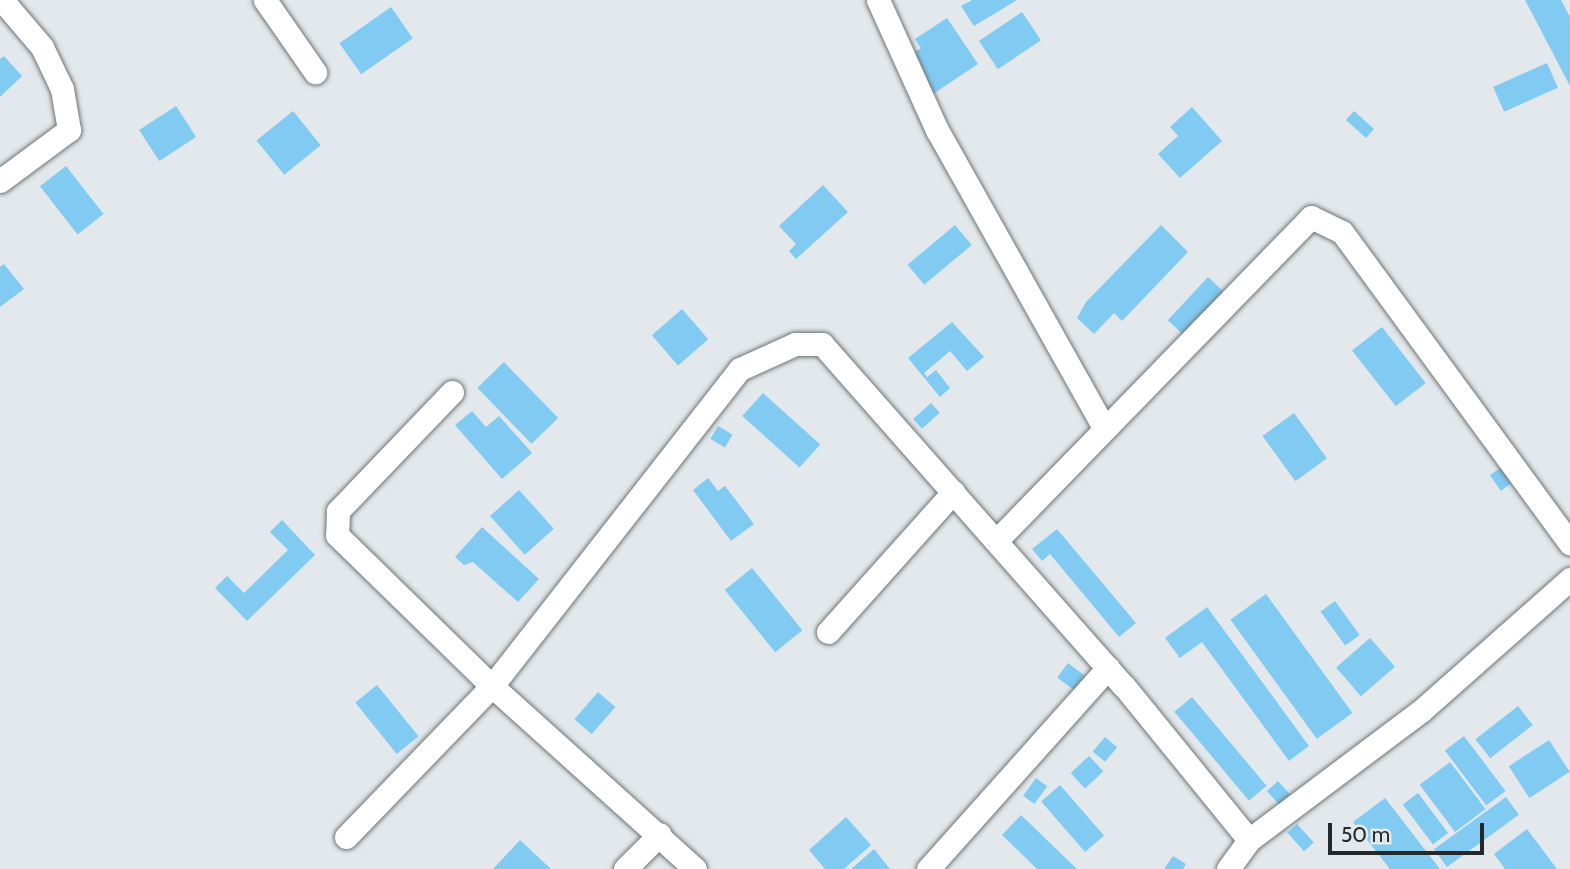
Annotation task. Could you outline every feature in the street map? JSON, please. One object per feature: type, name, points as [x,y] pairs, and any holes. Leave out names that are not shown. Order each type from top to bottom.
[{"type":"street","points":[[0,181],[69,130],[62,89],[42,47],[2,0]]},
{"type":"street","points":[[265,0],[315,72]]},
{"type":"street","points":[[878,0],[937,130],[1104,428]]},
{"type":"street","points":[[996,541],[1311,216],[1342,232],[1570,543]]},
{"type":"street","points":[[346,837],[492,685],[740,369],[795,345],[822,344],[1108,668],[1249,840]]},
{"type":"street","points":[[452,392],[338,511],[337,535],[492,685],[660,834],[695,869]]},
{"type":"street","points":[[828,632],[953,492]]},
{"type":"street","points":[[1228,869],[1249,840],[1422,710],[1570,579]]},
{"type":"street","points":[[928,869],[1108,668]]},
{"type":"street","points":[[625,869],[660,834]]},
{"type":"building","points":[[972,0],[1017,0],[974,26],[961,6]]},
{"type":"building","points":[[1525,0],[1561,0],[1570,17],[1570,86]]},
{"type":"building","points":[[391,7],[413,38],[361,74],[339,43]]},
{"type":"building","points":[[1022,12],[1041,40],[998,69],[979,41]]},
{"type":"building","points":[[947,18],[978,64],[933,94],[908,56],[921,48],[915,39]]},
{"type":"building","points":[[4,56],[22,76],[0,97],[0,59]]},
{"type":"building","points":[[1547,63],[1558,88],[1504,112],[1493,87]]},
{"type":"building","points":[[176,106],[196,137],[159,161],[139,130]]},
{"type":"building","points":[[1192,107],[1222,141],[1180,178],[1158,154],[1178,136],[1170,127]]},
{"type":"building","points":[[293,111],[321,145],[284,175],[256,141]]},
{"type":"building","points":[[1354,111],[1374,129],[1366,138],[1346,120]]},
{"type":"building","points":[[66,166],[104,214],[78,234],[40,186]]},
{"type":"building","points":[[823,185],[848,212],[796,259],[789,251],[796,244],[779,226]]},
{"type":"building","points":[[955,225],[972,245],[924,285],[908,265]]},
{"type":"building","points":[[1161,225],[1188,252],[1122,321],[1114,313],[1094,334],[1077,318],[1086,302]]},
{"type":"building","points":[[4,264],[24,289],[0,307],[0,267]]},
{"type":"building","points":[[1208,277],[1225,293],[1185,336],[1168,320]]},
{"type":"building","points":[[682,309],[708,339],[678,365],[652,335]]},
{"type":"building","points":[[952,322],[984,357],[967,371],[950,351],[924,373],[927,377],[936,370],[950,388],[940,397],[908,358]]},
{"type":"building","points":[[1382,327],[1426,383],[1396,406],[1352,350]]},
{"type":"building","points":[[504,362],[558,418],[532,444],[477,388]]},
{"type":"building","points":[[763,393],[820,445],[799,468],[742,416]]},
{"type":"building","points":[[931,403],[940,413],[922,429],[913,419]]},
{"type":"building","points":[[472,411],[486,427],[499,416],[532,453],[502,479],[455,425]]},
{"type":"building","points":[[1294,413],[1327,458],[1295,481],[1262,436]]},
{"type":"building","points":[[718,426],[733,435],[725,448],[710,439]]},
{"type":"building","points":[[1503,466],[1514,482],[1501,491],[1490,475]]},
{"type":"building","points":[[708,478],[718,491],[725,486],[754,524],[731,541],[693,490]]},
{"type":"building","points":[[519,490],[554,529],[525,555],[490,516]]},
{"type":"building","points":[[282,520],[315,555],[247,621],[215,588],[227,576],[244,593],[288,550],[270,532]]},
{"type":"building","points":[[482,527],[539,579],[518,602],[473,562],[464,565],[455,557]]},
{"type":"building","points":[[1057,529],[1136,623],[1119,637],[1050,554],[1042,561],[1032,549]]},
{"type":"building","points":[[752,568],[802,630],[775,652],[725,590]]},
{"type":"building","points":[[1266,594],[1352,713],[1317,739],[1230,620]]},
{"type":"building","points":[[1335,601],[1360,635],[1345,646],[1320,612]]},
{"type":"building","points":[[1207,607],[1309,746],[1289,761],[1202,642],[1180,658],[1165,638]]},
{"type":"building","points":[[1370,638],[1395,667],[1361,696],[1336,668]]},
{"type":"building","points":[[1068,663],[1085,676],[1074,690],[1057,677]]},
{"type":"building","points":[[377,685],[419,736],[397,754],[355,703]]},
{"type":"building","points":[[598,692],[615,707],[592,734],[574,719]]},
{"type":"building","points":[[1192,697],[1267,786],[1249,801],[1174,712]]},
{"type":"building","points":[[1518,706],[1533,725],[1490,758],[1475,739]]},
{"type":"building","points":[[1464,736],[1506,791],[1486,806],[1445,750]]},
{"type":"building","points":[[1105,737],[1117,747],[1105,762],[1093,752]]},
{"type":"building","points":[[1549,740],[1570,772],[1529,798],[1509,766]]},
{"type":"building","points":[[1089,756],[1103,771],[1085,788],[1071,773]]},
{"type":"building","points":[[1450,762],[1486,809],[1455,832],[1420,785]]},
{"type":"building","points":[[1036,778],[1047,786],[1034,804],[1023,796]]},
{"type":"building","points":[[1278,781],[1294,799],[1283,809],[1267,791]]},
{"type":"building","points":[[1060,785],[1104,836],[1085,852],[1041,801]]},
{"type":"building","points":[[1418,793],[1448,833],[1433,844],[1403,804]]},
{"type":"building","points":[[1506,797],[1519,815],[1447,867],[1434,849]]},
{"type":"building","points":[[1385,798],[1440,869],[1390,869],[1353,822]]},
{"type":"building","points":[[1021,815],[1077,869],[1037,869],[1002,835]]},
{"type":"building","points":[[846,817],[871,845],[844,869],[825,869],[809,850]]},
{"type":"building","points":[[1297,824],[1314,843],[1304,851],[1287,833]]},
{"type":"building","points":[[1527,829],[1557,869],[1505,869],[1494,854]]},
{"type":"building","points":[[520,840],[551,869],[493,869]]},
{"type":"building","points":[[874,849],[890,869],[851,869]]},
{"type":"building","points":[[1173,856],[1186,864],[1183,869],[1164,869]]}]
